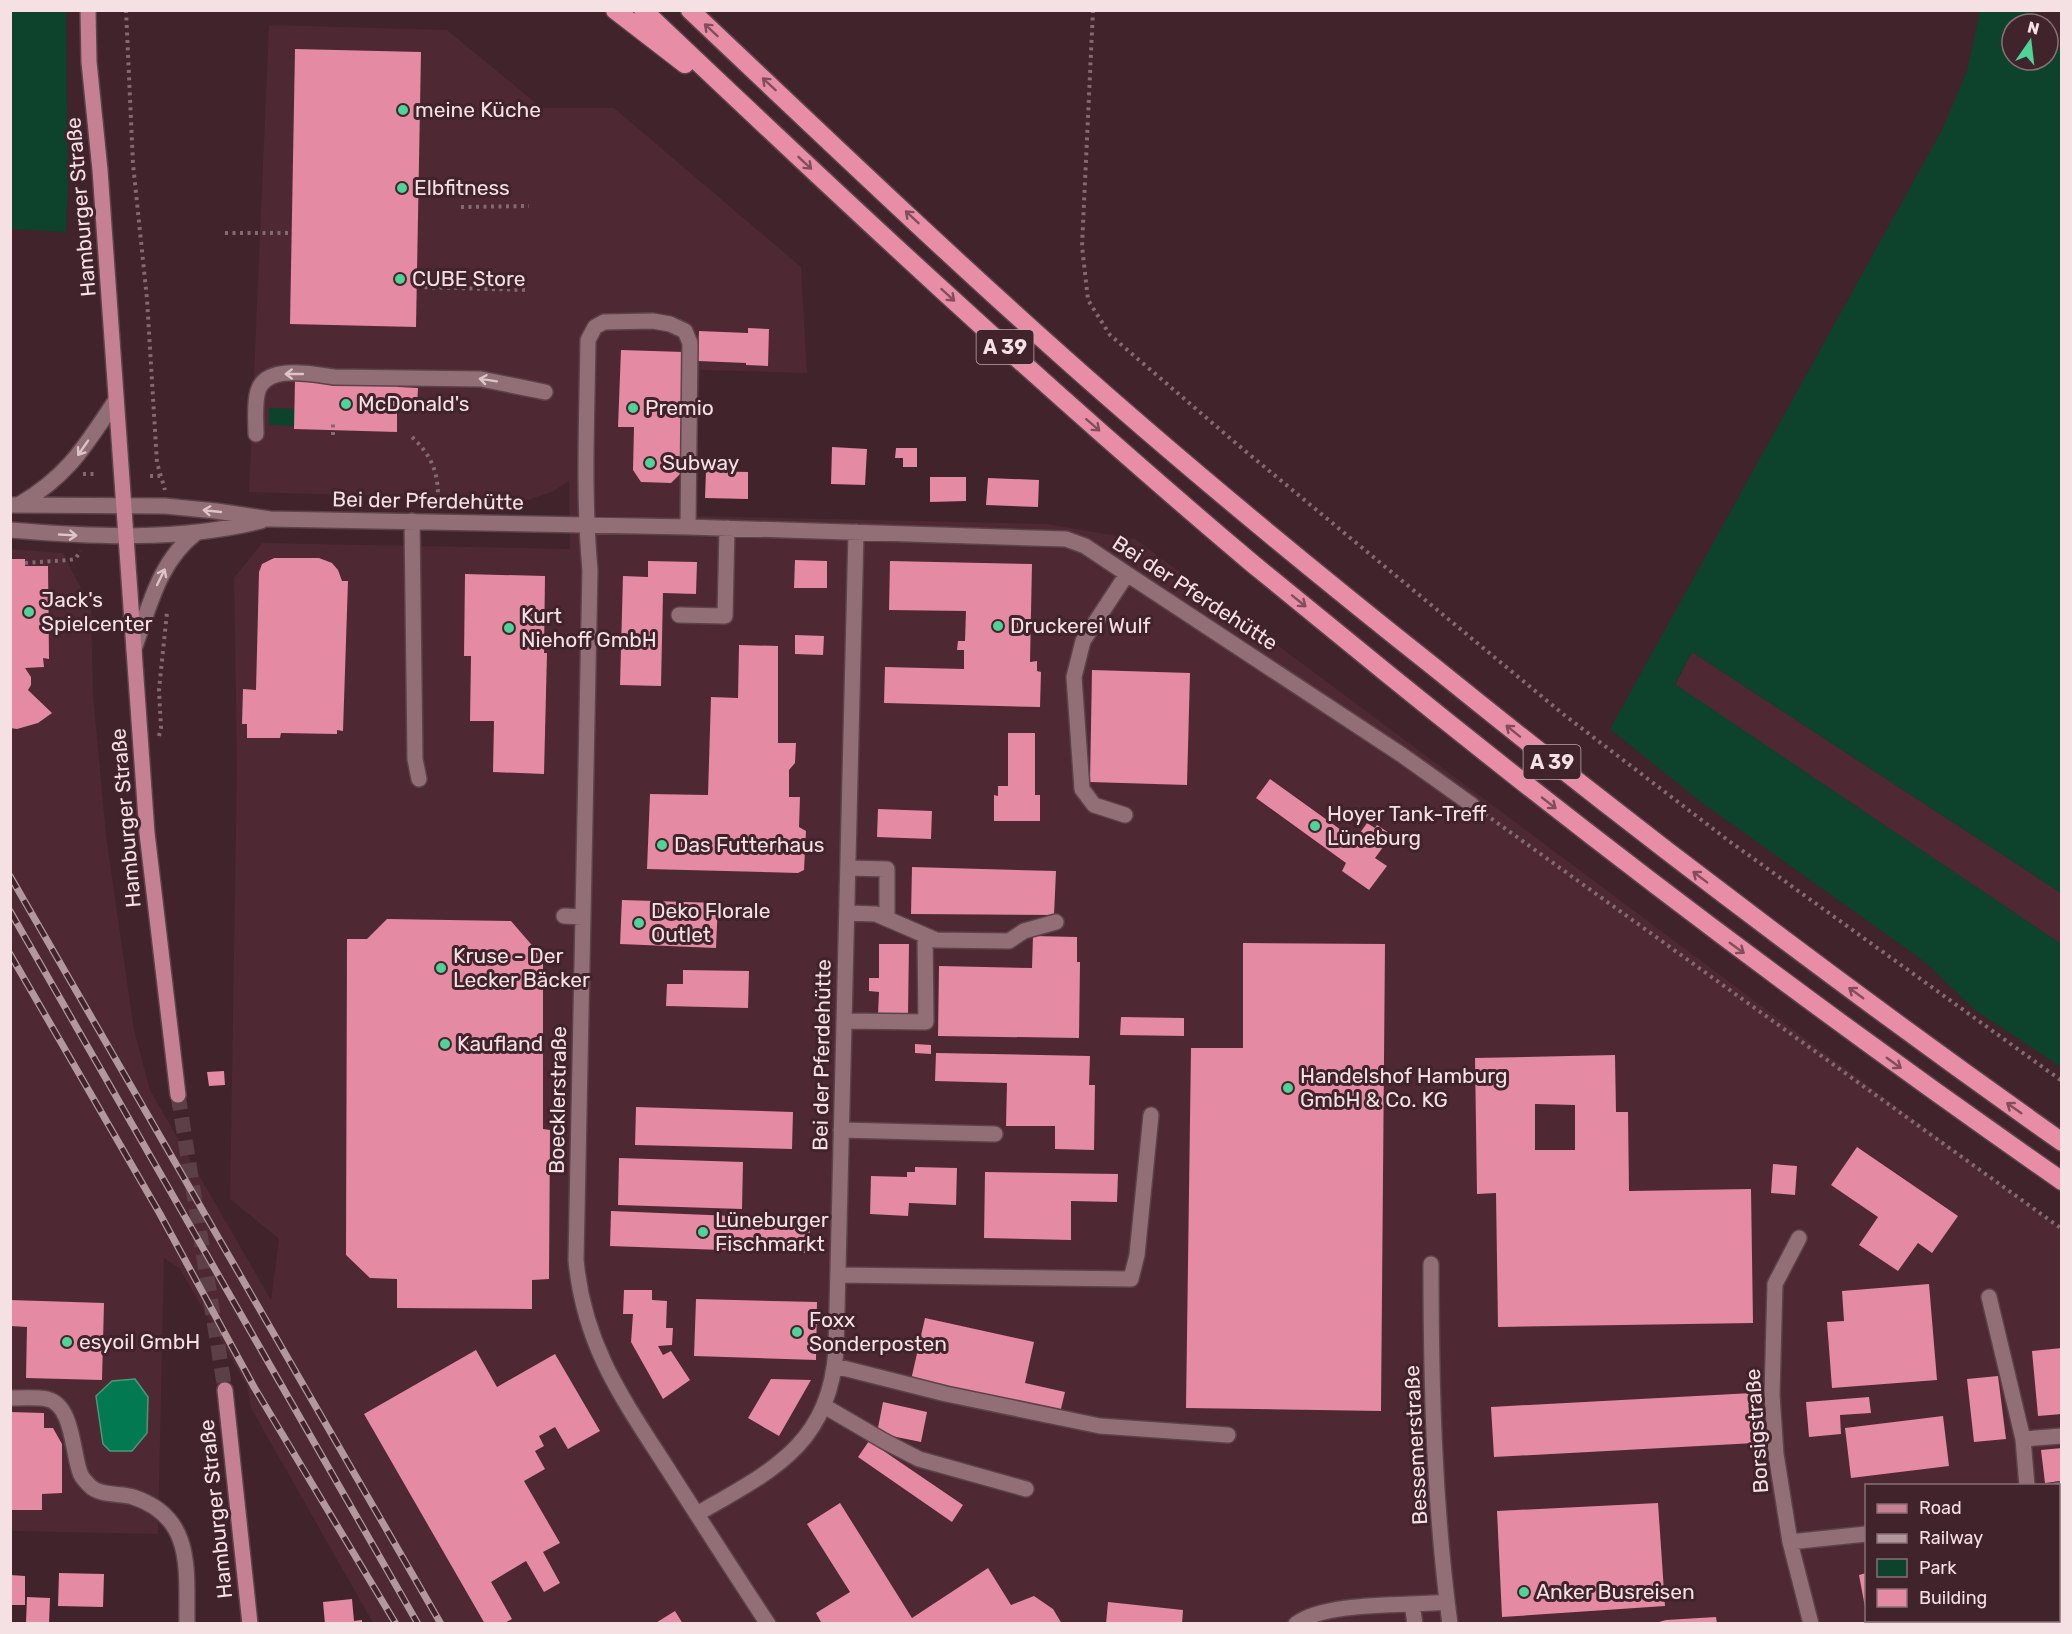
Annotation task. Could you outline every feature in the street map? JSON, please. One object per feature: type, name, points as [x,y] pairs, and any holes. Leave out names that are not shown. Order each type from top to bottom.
[{"type":"highway","points":[[615,10],[762,123]]},
{"type":"highway","name":"A 39","points":[[643,10],[1042,381],[1254,564],[1492,758],[1732,944],[1939,1095],[2061,1180]]},
{"type":"highway","name":"A 39","points":[[690,10],[1063,357],[1275,540],[1651,840],[1941,1056],[2061,1142]]},
{"type":"main road","name":"Hamburger Straße","points":[[88,10],[89,62],[100,170],[147,833],[178,1095]]},
{"type":"main road","name":"Hamburger Straße","points":[[225,1390],[250,1623]]},
{"type":"street","points":[[586,525],[588,340],[595,327],[604,322],[653,321],[670,324],[685,331],[690,343],[688,527]]},
{"type":"street","points":[[256,434],[257,393],[262,383],[270,376],[279,374],[481,379],[546,392]]},
{"type":"street","points":[[15,505],[43,491],[71,465],[116,399]]},
{"type":"street","points":[[15,505],[123,505]]},
{"type":"street","name":"Bei der Pferdehütte","points":[[123,505],[216,511],[270,519],[728,528],[1066,539],[1085,546],[1402,755],[1472,805]]},
{"type":"street","name":"Bei der Pferdehütte","points":[[125,536],[196,534],[270,519]]},
{"type":"street","points":[[412,521],[415,759],[419,778]]},
{"type":"street","name":"Boecklerstraße","points":[[586,525],[590,570],[576,1260],[580,1291],[589,1329],[616,1389],[768,1623]]},
{"type":"street","points":[[679,615],[725,616],[728,528]]},
{"type":"street","points":[[10,530],[71,535],[125,536]]},
{"type":"street","name":"Bei der Pferdehütte","points":[[697,1514],[753,1482],[795,1449],[821,1415],[829,1396],[835,1366],[856,532]]},
{"type":"street","points":[[133,651],[160,577],[177,550],[196,534]]},
{"type":"street","points":[[1125,815],[1094,805],[1082,789],[1074,677],[1083,641],[1127,574]]},
{"type":"street","points":[[848,868],[887,868],[887,918]]},
{"type":"street","points":[[847,913],[876,914],[936,940],[1010,941],[1024,931],[1056,922]]},
{"type":"street","points":[[564,916],[583,917]]},
{"type":"street","points":[[844,1021],[926,1022],[925,935]]},
{"type":"street","points":[[838,1275],[1131,1280],[1137,1255],[1151,1115]]},
{"type":"street","points":[[842,1130],[994,1134]]},
{"type":"street","name":"Borsigstraße","points":[[1799,1238],[1775,1284],[1771,1472],[1811,1623]]},
{"type":"street","name":"Bessemerstraße","points":[[1431,1264],[1437,1479],[1450,1623]]},
{"type":"street","points":[[1989,1297],[2023,1439],[2027,1484]]},
{"type":"street","points":[[835,1366],[946,1395],[1100,1426],[1228,1435]]},
{"type":"street","name":"Hamburger Straße","points":[[10,1398],[50,1400],[66,1414],[81,1476],[92,1488],[151,1504],[166,1517],[179,1534],[185,1553],[187,1623]]},
{"type":"street","points":[[824,1406],[919,1459],[1026,1489]]},
{"type":"street","points":[[2023,1439],[2061,1436]]},
{"type":"street","points":[[1790,1542],[1865,1534]]},
{"type":"street","points":[[1296,1623],[1306,1616],[1360,1606],[1447,1602]]},
{"type":"street","points":[[1412,1604],[1415,1623]]},
{"type":"path","points":[[126,10],[133,164],[147,299],[157,463],[166,492]]},
{"type":"path","points":[[1094,10],[1082,246],[1088,300],[1110,335],[1431,607],[1573,721],[1730,841],[2061,1081]]},
{"type":"path","points":[[420,110],[462,111]]},
{"type":"path","points":[[418,194],[461,194]]},
{"type":"path","points":[[461,207],[529,206]]},
{"type":"path","points":[[225,233],[291,232]]},
{"type":"path","points":[[417,287],[527,290]]},
{"type":"path","points":[[333,422],[333,435]]},
{"type":"path","points":[[412,437],[427,451],[437,480],[437,521]]},
{"type":"path","points":[[82,483],[82,474],[98,474]]},
{"type":"path","points":[[150,476],[160,476]]},
{"type":"path","points":[[25,563],[69,560],[79,556],[81,550]]},
{"type":"path","points":[[159,740],[161,728],[159,690],[167,608]]},
{"type":"path","points":[[1472,805],[2061,1230]]},
{"type":"shaded area","points":[[269,25],[447,30],[542,108],[614,108],[801,267],[807,373],[700,370],[694,516],[1047,524],[1135,539],[2061,1229],[2061,1623],[373,1623],[251,1408],[247,1386],[180,1269],[164,1258],[158,1534],[11,1531],[10,549],[63,553],[91,608],[93,694],[106,835],[134,1030],[150,1090],[271,1300],[279,1239],[230,1199],[237,765],[234,578],[262,543],[570,549],[569,481],[552,492],[528,500],[249,492]]},
{"type":"shaded area","points":[[1692,652],[2061,893],[2061,944],[1675,685]]},
{"type":"shaded area","points":[[135,1379],[148,1397],[147,1433],[132,1451],[110,1451],[103,1444],[96,1396],[112,1381]]},
{"type":"green space","points":[[10,11],[66,11],[68,188],[66,232],[11,229]]},
{"type":"green space","points":[[1980,11],[2034,12],[2000,12],[2000,72],[2060,72],[2061,50],[2061,893],[1692,652],[1675,684],[2061,944],[2061,1067],[1975,1010],[1925,962],[1701,802],[1610,729],[1942,130],[1967,71]]},
{"type":"green space","points":[[269,408],[298,409],[297,426],[269,425]]},
{"type":"building","points":[[295,49],[421,52],[416,327],[290,324]]},
{"type":"building","points":[[748,328],[769,329],[768,366],[698,361],[699,331],[748,333]]},
{"type":"building","points":[[621,350],[684,352],[680,474],[671,483],[641,482],[633,470],[634,427],[618,427]]},
{"type":"building","points":[[295,379],[398,379],[398,387],[418,388],[417,406],[397,406],[397,432],[294,429]]},
{"type":"building","points":[[832,447],[867,449],[865,485],[831,484]]},
{"type":"building","points":[[896,448],[917,448],[917,467],[903,467],[903,458],[895,458]]},
{"type":"building","points":[[706,471],[748,472],[748,499],[705,498]]},
{"type":"building","points":[[930,477],[966,477],[966,501],[930,502]]},
{"type":"building","points":[[988,478],[1039,480],[1038,507],[986,505]]},
{"type":"building","points":[[274,558],[319,558],[332,563],[338,570],[342,581],[348,581],[343,731],[337,730],[337,734],[281,733],[280,738],[247,738],[247,724],[242,724],[243,689],[256,690],[259,572],[262,564]]},
{"type":"building","name":"Jack's Spielcenter","points":[[10,559],[25,559],[25,566],[48,566],[49,659],[43,658],[44,667],[25,668],[31,677],[28,690],[52,713],[38,723],[17,729],[10,728]]},
{"type":"building","points":[[795,560],[827,561],[827,588],[794,588]]},
{"type":"building","points":[[648,561],[697,562],[696,594],[663,593],[661,686],[620,685],[623,576],[648,577]]},
{"type":"building","name":"Druckerei Wulf","points":[[890,561],[1032,564],[1030,662],[1037,661],[1037,671],[1041,672],[1040,707],[884,703],[885,667],[964,669],[964,650],[957,650],[958,641],[965,641],[966,611],[889,610]]},
{"type":"building","points":[[465,574],[545,576],[544,653],[547,653],[544,774],[493,772],[494,721],[470,721],[471,656],[464,656]]},
{"type":"building","points":[[795,635],[824,636],[823,655],[795,654]]},
{"type":"building","points":[[739,645],[778,646],[778,743],[796,743],[795,763],[789,770],[789,797],[800,797],[799,827],[806,831],[804,870],[798,873],[647,869],[650,794],[708,795],[711,697],[738,698]]},
{"type":"building","points":[[1092,670],[1190,673],[1187,785],[1090,782]]},
{"type":"building","points":[[1008,733],[1035,733],[1035,795],[1040,795],[1040,821],[994,821],[994,795],[998,796],[998,786],[1008,786]]},
{"type":"building","points":[[1270,779],[1355,840],[1367,823],[1375,828],[1377,825],[1392,835],[1375,858],[1387,866],[1369,890],[1342,871],[1346,863],[1256,798]]},
{"type":"building","points":[[878,809],[932,811],[931,839],[877,837]]},
{"type":"building","points":[[912,867],[1056,871],[1054,915],[911,914]]},
{"type":"building","points":[[622,900],[718,903],[716,948],[620,944]]},
{"type":"building","name":"Kaufland","points":[[387,919],[511,921],[543,958],[543,1129],[550,1130],[549,1279],[532,1280],[532,1309],[397,1308],[397,1279],[370,1278],[346,1255],[347,939],[367,939]]},
{"type":"building","points":[[1033,936],[1077,937],[1077,962],[1080,962],[1079,1038],[938,1036],[939,966],[1032,968]]},
{"type":"building","points":[[1243,943],[1385,944],[1381,1411],[1186,1408],[1191,1048],[1243,1048]]},
{"type":"building","points":[[879,944],[909,944],[908,1015],[878,1014],[879,992],[869,991],[869,978],[879,978]]},
{"type":"building","points":[[683,970],[749,971],[748,1008],[666,1006],[667,984],[683,984]]},
{"type":"building","points":[[1121,1017],[1184,1018],[1184,1036],[1120,1035]]},
{"type":"building","points":[[915,1044],[931,1045],[931,1054],[915,1053]]},
{"type":"building","points":[[936,1053],[1090,1056],[1089,1085],[1095,1085],[1094,1150],[1055,1149],[1055,1126],[1006,1126],[1007,1083],[935,1081]]},
{"type":"building","points":[[1615,1055],[1616,1112],[1628,1112],[1629,1191],[1751,1189],[1753,1323],[1498,1327],[1496,1193],[1477,1194],[1475,1058]],"holes":[[[1535,1104],[1575,1105],[1575,1150],[1535,1150]]]},
{"type":"building","points":[[224,1071],[225,1085],[209,1086],[207,1072]]},
{"type":"building","points":[[636,1107],[793,1112],[792,1149],[635,1145]]},
{"type":"building","points":[[1857,1147],[1958,1216],[1932,1253],[1918,1243],[1898,1271],[1859,1245],[1878,1217],[1831,1185]]},
{"type":"building","points":[[619,1158],[743,1162],[742,1209],[618,1205]]},
{"type":"building","points":[[1773,1164],[1797,1166],[1795,1195],[1771,1193]]},
{"type":"building","points":[[915,1167],[957,1168],[956,1205],[909,1203],[908,1216],[870,1214],[871,1176],[907,1177],[907,1172],[915,1172]]},
{"type":"building","points":[[985,1172],[1118,1174],[1117,1202],[1071,1201],[1071,1240],[984,1238]]},
{"type":"building","points":[[611,1211],[810,1219],[809,1253],[610,1246]]},
{"type":"building","points":[[1929,1284],[1937,1380],[1832,1388],[1827,1322],[1844,1321],[1842,1291]]},
{"type":"building","points":[[624,1290],[652,1290],[652,1300],[667,1301],[666,1328],[673,1328],[672,1345],[658,1346],[663,1355],[671,1351],[690,1380],[663,1399],[631,1342],[633,1314],[623,1314]]},
{"type":"building","points":[[696,1299],[817,1302],[816,1360],[694,1356]]},
{"type":"building","points":[[10,1300],[104,1303],[102,1380],[26,1378],[27,1327],[10,1326]]},
{"type":"building","points":[[925,1318],[1034,1342],[1025,1383],[1065,1392],[1060,1413],[911,1380]]},
{"type":"building","points":[[2062,1348],[2062,1414],[2038,1416],[2032,1351]]},
{"type":"building","points":[[476,1350],[497,1387],[555,1354],[600,1431],[568,1449],[555,1427],[539,1436],[544,1446],[535,1451],[545,1469],[524,1481],[560,1543],[543,1552],[560,1583],[544,1592],[526,1561],[491,1582],[512,1619],[503,1624],[485,1624],[364,1414]]},
{"type":"building","points":[[1998,1376],[2006,1439],[1974,1442],[1967,1379]]},
{"type":"building","points":[[771,1379],[811,1380],[779,1436],[748,1418]]},
{"type":"building","points":[[1752,1393],[1755,1443],[1494,1457],[1491,1407]]},
{"type":"building","points":[[1869,1397],[1871,1413],[1840,1415],[1841,1434],[1809,1437],[1806,1402]]},
{"type":"building","points":[[883,1402],[927,1412],[921,1442],[877,1433]]},
{"type":"building","points":[[10,1412],[44,1413],[44,1428],[53,1428],[62,1444],[62,1493],[42,1494],[42,1510],[10,1510]]},
{"type":"building","points":[[1943,1416],[1949,1466],[1851,1478],[1845,1428]]},
{"type":"building","points":[[869,1441],[963,1505],[952,1522],[858,1457]]},
{"type":"building","points":[[2062,1448],[2062,1481],[2045,1483],[2041,1450]]},
{"type":"building","points":[[840,1503],[912,1618],[988,1568],[1011,1605],[1034,1596],[1053,1609],[1062,1624],[822,1624],[816,1613],[850,1592],[807,1524]]},
{"type":"building","points":[[1658,1503],[1665,1606],[1502,1617],[1497,1511]]},
{"type":"building","points":[[2060,1560],[2062,1560],[2062,1624],[2056,1622],[2060,1622]]},
{"type":"building","points":[[59,1573],[104,1574],[103,1607],[58,1606]]},
{"type":"building","points":[[1865,1573],[1865,1607],[1859,1575]]},
{"type":"building","points":[[10,1575],[25,1576],[25,1605],[10,1605]]},
{"type":"building","points":[[27,1597],[50,1598],[49,1624],[26,1623]]},
{"type":"building","points":[[352,1599],[354,1621],[362,1620],[362,1624],[325,1624],[323,1602]]},
{"type":"building","points":[[1108,1602],[1183,1610],[1182,1624],[1106,1624]]},
{"type":"building","points":[[675,1611],[683,1624],[654,1624]]},
{"type":"building","points":[[1716,1617],[1717,1624],[1652,1624],[1666,1620]]},
{"type":"building","points":[[1868,1622],[1935,1622],[1935,1624],[1869,1624]]},
{"type":"building","points":[[1984,1622],[2036,1622],[2037,1624],[1984,1624]]},
{"type":"tunnel","points":[[178,1095],[225,1390]]},
{"type":"railway","points":[[10,876],[441,1624]]},
{"type":"railway","points":[[10,911],[418,1624]]},
{"type":"railway","points":[[10,954],[160,1214],[254,1387],[396,1624]]},
{"type":"place","name":"meine Küche","points":[[403,110]]},
{"type":"place","name":"Elbfitness","points":[[402,188]]},
{"type":"place","name":"CUBE Store","points":[[400,279]]},
{"type":"place","name":"McDonald's","points":[[346,404]]},
{"type":"place","name":"Premio","points":[[633,408]]},
{"type":"place","name":"Subway","points":[[650,463]]},
{"type":"place","name":"Jack's Spielcenter","points":[[29,612]]},
{"type":"place","name":"Druckerei Wulf","points":[[998,626]]},
{"type":"place","name":"Kurt Niehoff GmbH","points":[[509,628]]},
{"type":"place","name":"Hoyer Tank-Treff Lüneburg","points":[[1315,826]]},
{"type":"place","name":"Das Futterhaus","points":[[662,845]]},
{"type":"place","name":"Deko Florale Outlet","points":[[639,923]]},
{"type":"place","name":"Kruse - Der Lecker Bäcker","points":[[441,968]]},
{"type":"place","name":"Kaufland","points":[[445,1044]]},
{"type":"place","name":"Handelshof Hamburg GmbH & Co. KG","points":[[1288,1088]]},
{"type":"place","name":"Lüneburger Fischmarkt","points":[[703,1232]]},
{"type":"place","name":"Foxx Sonderposten","points":[[797,1332]]},
{"type":"place","name":"esyoil GmbH","points":[[67,1342]]},
{"type":"place","name":"Anker Busreisen","points":[[1524,1592]]}]
